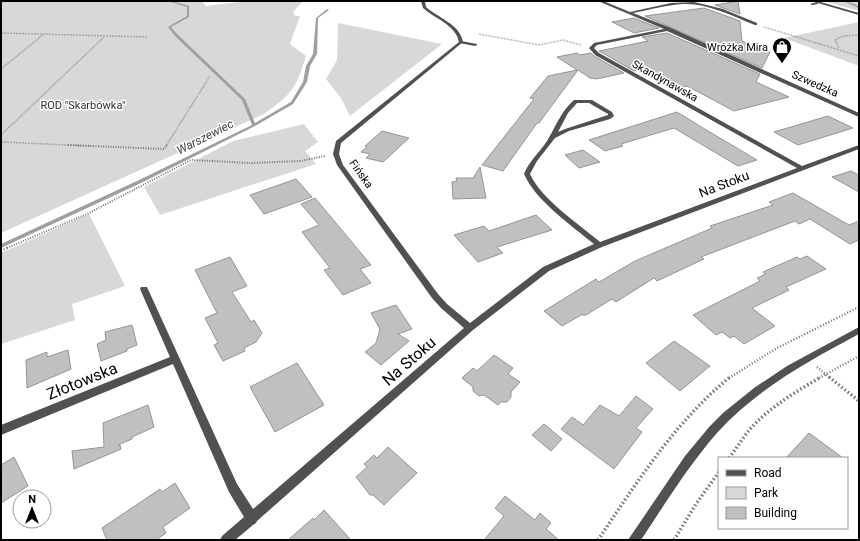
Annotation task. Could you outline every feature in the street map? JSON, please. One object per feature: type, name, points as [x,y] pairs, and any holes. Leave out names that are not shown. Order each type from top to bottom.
[{"type":"street","points":[[423,1],[424,7],[442,18],[462,40],[461,42],[475,45]]},
{"type":"street","name":"Szwedzka","points":[[600,1],[631,12],[859,115]]},
{"type":"street","points":[[631,12],[685,2],[713,7],[756,24]]},
{"type":"street","points":[[812,3],[859,14]]},
{"type":"street","points":[[591,48],[596,44],[669,29]]},
{"type":"street","name":"Fińska","points":[[461,42],[338,142],[336,154],[340,165],[435,296],[444,306],[470,328]]},
{"type":"street","name":"Skandynawska","points":[[591,48],[598,54],[801,168]]},
{"type":"street","points":[[552,138],[567,130],[608,118],[611,116],[610,113],[590,101],[576,101],[568,109],[552,138],[531,166],[527,174],[528,179],[545,198],[599,245]]},
{"type":"street","name":"Na Stoku","points":[[226,540],[252,519],[470,328],[546,269],[599,245],[859,147]]},
{"type":"street","points":[[144,288],[174,360],[233,488],[252,519]]},
{"type":"street","points":[[634,540],[701,444],[726,417],[758,390],[786,370],[859,330]]},
{"type":"street","name":"Złotowska","points":[[1,430],[174,360]]},
{"type":"path","points":[[756,24],[780,33],[859,56]]},
{"type":"path","points":[[1,32],[147,37]]},
{"type":"path","points":[[455,32],[539,45],[563,40],[591,48]]},
{"type":"path","points":[[1,69],[44,34]]},
{"type":"path","points":[[839,49],[835,40],[843,36],[859,35]]},
{"type":"path","points":[[1,135],[105,36]]},
{"type":"path","points":[[1,142],[164,149],[210,76]]},
{"type":"path","points":[[1,251],[86,214],[191,160],[250,164],[300,161],[336,154]]},
{"type":"path","points":[[730,457],[752,426],[782,402],[826,374],[859,356]]},
{"type":"path","points":[[806,358],[859,400]]},
{"type":"path","points":[[674,540],[696,504],[718,473]]},
{"type":"green space","name":"ROD \"Skarbówka\"","points":[[1,1],[202,1],[206,6],[247,1],[300,1],[302,2],[293,12],[295,16],[300,16],[290,44],[306,56],[296,84],[292,90],[287,96],[264,114],[1,233]]},
{"type":"green space","points":[[824,1],[859,1],[859,11]]},
{"type":"green space","points":[[859,22],[859,66],[784,38]]},
{"type":"green space","points":[[338,23],[442,44],[350,116],[341,98],[326,79],[337,60]]},
{"type":"green space","points":[[304,124],[318,142],[305,151],[316,164],[160,215],[144,187],[233,141]]},
{"type":"green space","points":[[89,214],[125,286],[72,304],[75,320],[1,344],[1,253]]},
{"type":"building","points":[[738,1],[740,14],[715,5]]},
{"type":"building","points":[[704,8],[740,21],[742,41],[770,52],[762,68],[645,16]]},
{"type":"building","points":[[634,18],[659,28],[634,33],[612,22]]},
{"type":"building","points":[[667,33],[760,74],[756,82],[789,97],[734,111],[687,86],[679,88],[643,68],[634,71],[599,51],[648,41],[642,37]]},
{"type":"building","points":[[577,53],[580,55],[591,53],[624,73],[597,79],[590,78],[578,70],[539,123],[537,123],[503,171],[482,165],[534,99],[530,98],[548,76],[577,70],[557,57]]},
{"type":"building","points":[[677,112],[757,160],[738,166],[674,128],[621,144],[623,146],[605,151],[589,140]]},
{"type":"building","points":[[828,116],[853,128],[798,145],[774,132]]},
{"type":"building","points":[[382,131],[409,138],[383,162],[366,158],[370,154],[361,152],[367,147],[365,146]]},
{"type":"building","points":[[583,150],[600,162],[579,168],[565,155]]},
{"type":"building","points":[[480,167],[486,198],[453,199],[452,182],[457,181],[456,178],[473,178]]},
{"type":"building","points":[[851,171],[859,175],[859,192],[832,177]]},
{"type":"building","points":[[296,179],[312,197],[264,214],[250,195]]},
{"type":"building","points":[[793,193],[849,225],[859,221],[859,240],[850,244],[810,219],[799,224],[795,221],[701,257],[704,259],[657,281],[654,278],[616,302],[612,299],[586,315],[581,315],[562,326],[544,311],[596,279],[599,282],[635,261],[712,228],[710,226],[773,205],[769,202]]},
{"type":"building","points":[[315,198],[371,265],[360,269],[371,283],[343,295],[324,270],[330,268],[302,232],[319,225],[301,204]]},
{"type":"building","points":[[536,215],[552,230],[497,247],[503,253],[478,262],[454,235],[484,226],[489,231]]},
{"type":"building","points":[[807,256],[826,269],[786,287],[789,290],[752,308],[775,326],[744,344],[734,336],[730,338],[722,332],[716,335],[693,315],[760,281],[757,278],[766,274],[763,272],[797,257],[800,259]]},
{"type":"building","points":[[230,257],[247,286],[232,292],[251,322],[254,320],[262,333],[256,342],[244,348],[245,351],[223,361],[214,345],[218,343],[205,318],[217,313],[195,270]]},
{"type":"building","points":[[396,305],[412,329],[398,334],[409,341],[381,365],[365,352],[376,343],[380,329],[371,313]]},
{"type":"building","points":[[132,325],[137,345],[127,349],[127,351],[101,361],[97,344],[106,340],[105,332]]},
{"type":"building","points":[[674,341],[710,366],[680,391],[646,363]]},
{"type":"building","points":[[68,350],[71,369],[27,388],[26,360],[47,352],[47,357]]},
{"type":"building","points":[[494,355],[513,368],[508,374],[520,382],[511,392],[511,397],[507,402],[501,402],[498,405],[484,395],[479,396],[473,391],[473,387],[462,378],[473,368],[477,371]]},
{"type":"building","points":[[297,363],[324,405],[275,432],[250,387]]},
{"type":"building","points":[[636,396],[653,409],[636,428],[642,432],[614,469],[561,429],[572,417],[583,425],[600,405],[619,416]]},
{"type":"building","points":[[148,405],[154,427],[118,445],[120,445],[121,449],[74,469],[72,451],[104,447],[103,423]]},
{"type":"building","points":[[544,424],[562,439],[551,451],[532,435]]},
{"type":"building","points":[[809,433],[842,457],[787,457]]},
{"type":"building","points":[[388,447],[417,473],[384,505],[373,495],[370,495],[356,477],[367,467],[364,464],[374,455],[377,458]]},
{"type":"building","points":[[14,457],[28,486],[23,489],[12,489],[12,496],[1,503],[1,465]]},
{"type":"building","points":[[175,483],[190,508],[163,527],[166,533],[156,540],[107,540],[102,528],[160,489],[162,492]]},
{"type":"building","points":[[505,496],[535,520],[540,513],[551,523],[546,529],[559,540],[484,540],[504,516],[495,508]]},
{"type":"building","points":[[324,510],[351,540],[288,540],[313,518],[314,520]]},
{"type":"waterway","name":"Warszewiec","points":[[169,1],[188,7],[188,16],[169,27],[244,100],[254,125]]},
{"type":"waterway","points":[[844,1],[859,7]]},
{"type":"waterway","points":[[254,125],[292,103],[305,82],[308,66],[315,54],[317,18],[328,10]]},
{"type":"waterway","name":"Warszewiec","points":[[1,246],[139,182],[254,125]]},
{"type":"place","name":"Wróżka Mira","points":[[782,64]]}]
